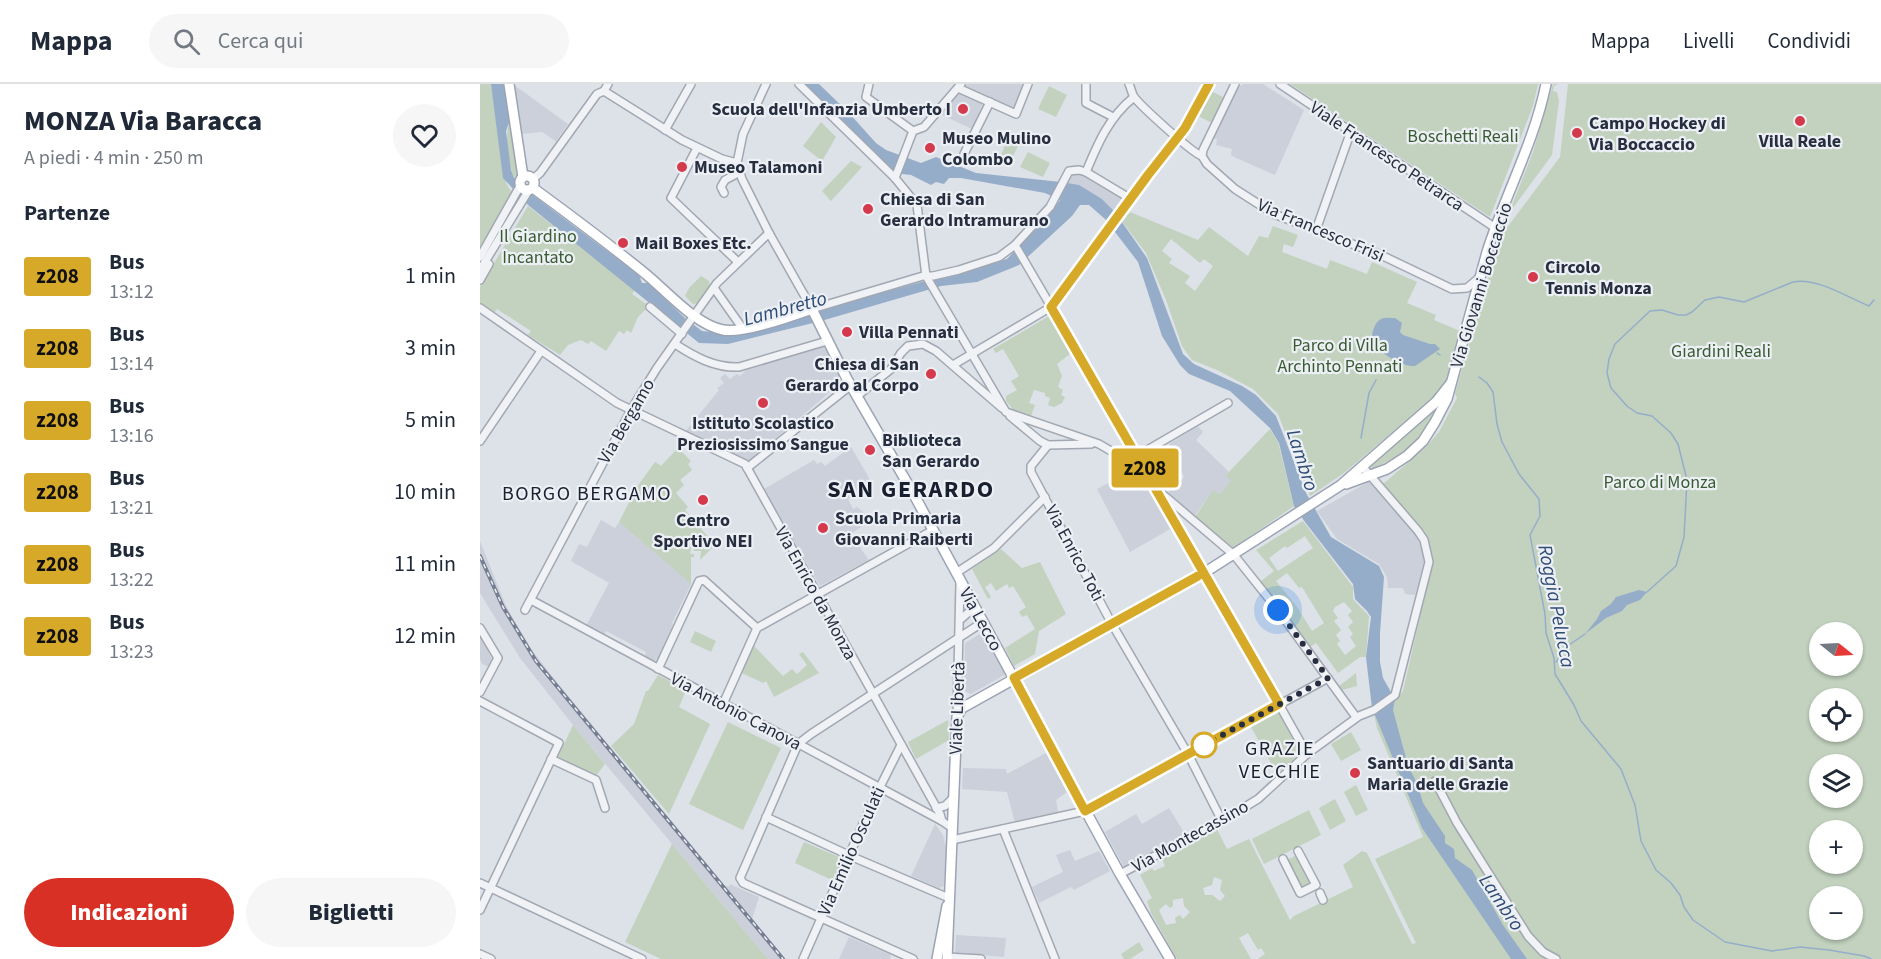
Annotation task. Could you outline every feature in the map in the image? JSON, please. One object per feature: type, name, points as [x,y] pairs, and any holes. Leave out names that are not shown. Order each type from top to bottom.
[{"type":"main road","points":[[509,84],[525,184],[645,273],[693,319],[723,330],[814,314]]},
{"type":"main road","name":"Via Giovanni Boccaccio","points":[[1341,485],[1387,469],[1407,456],[1423,441],[1447,399],[1494,228],[1529,143],[1546,84]]},
{"type":"main road","name":"Via Lecco","points":[[814,314],[826,341],[933,530],[1085,811],[1170,959]]},
{"type":"main road","name":"Via Giovanni Boccaccio","points":[[1341,485],[1436,402],[1451,383]]},
{"type":"main road","points":[[957,717],[964,706],[1204,573],[1341,485]]},
{"type":"main road","name":"Viale Libertà","points":[[948,958],[957,717]]},
{"type":"main road","name":"Viale Libertà","points":[[937,959],[949,898]]},
{"type":"street","points":[[665,130],[691,84]]},
{"type":"street","points":[[766,84],[743,134],[737,163],[769,233],[814,314],[923,276],[928,278],[978,265],[999,256],[1016,246],[1041,218],[1056,198],[1069,171],[1086,172],[1126,196],[1128,202]]},
{"type":"street","points":[[799,84],[896,176],[917,205],[928,278],[1006,412],[1099,444],[1148,472]]},
{"type":"street","points":[[896,176],[913,131],[924,127],[960,86],[1016,114],[1028,84]]},
{"type":"street","points":[[1086,84],[1086,104],[1113,117]]},
{"type":"street","name":"Via Francesco Frisi","points":[[1129,84],[1134,97],[1197,155],[1202,156],[1222,178],[1252,202],[1274,214],[1381,255],[1452,289],[1467,288],[1480,277]]},
{"type":"street","points":[[953,364],[1051,307],[1185,128],[1209,84]]},
{"type":"street","points":[[1202,156],[1235,84]]},
{"type":"street","name":"Viale Francesco Petrarca","points":[[1280,84],[1494,228]]},
{"type":"street","points":[[869,86],[866,96],[913,131]]},
{"type":"street","points":[[480,257],[525,184],[540,173],[597,94],[606,87],[665,130],[698,148],[737,163]]},
{"type":"street","points":[[1086,172],[1113,117],[1134,97]]},
{"type":"street","points":[[964,154],[990,102]]},
{"type":"street","points":[[1316,230],[1351,131]]},
{"type":"street","points":[[698,148],[671,198],[738,262]]},
{"type":"street","points":[[724,193],[721,187],[725,180],[740,172]]},
{"type":"street","points":[[480,280],[517,216],[522,204],[525,184]]},
{"type":"street","points":[[480,270],[510,219],[525,184]]},
{"type":"street","points":[[510,219],[522,204]]},
{"type":"street","name":"Via Bergamo","points":[[525,610],[631,410],[714,288],[769,233]]},
{"type":"street","points":[[1016,246],[1148,472],[1307,754]]},
{"type":"street","points":[[714,288],[743,328]]},
{"type":"street","points":[[650,307],[683,333]]},
{"type":"street","name":"Via Enrico da Monza","points":[[480,308],[617,403],[745,464],[942,821]]},
{"type":"street","points":[[675,344],[693,355],[725,368],[739,367],[826,341]]},
{"type":"street","points":[[857,396],[891,369],[901,353],[913,345],[927,345],[953,364],[1034,436],[1048,445],[1099,444]]},
{"type":"street","points":[[480,441],[541,351]]},
{"type":"street","points":[[747,468],[851,385]]},
{"type":"street","points":[[1137,456],[1228,403]]},
{"type":"street","points":[[1034,436],[1038,426],[1042,425]]},
{"type":"street","points":[[1057,444],[1058,431]]},
{"type":"street","name":"Via Enrico Toti","points":[[1048,445],[1030,469],[1113,624],[1188,754],[1222,821]]},
{"type":"street","points":[[1362,466],[1371,476]]},
{"type":"street","name":"Via Montecassino","points":[[1120,874],[1222,821],[1257,800],[1307,754],[1359,716],[1374,710],[1396,694],[1429,562],[1424,540],[1418,531],[1371,476]]},
{"type":"street","points":[[1156,488],[1234,555],[1359,716]]},
{"type":"street","points":[[958,576],[994,548],[1045,497]]},
{"type":"street","points":[[723,704],[757,628],[933,530]]},
{"type":"street","name":"Viale Libertà","points":[[957,717],[961,619],[958,576]]},
{"type":"street","points":[[658,669],[699,581],[704,580],[757,628]]},
{"type":"street","name":"Via Antonio Canova","points":[[531,600],[942,821]]},
{"type":"street","points":[[961,619],[970,611],[978,612]]},
{"type":"street","points":[[914,959],[897,956],[740,880],[798,744],[983,622]]},
{"type":"street","points":[[480,628],[498,658],[480,692]]},
{"type":"street","points":[[952,840],[1085,811],[1328,678]]},
{"type":"street","points":[[480,701],[559,743],[480,910]]},
{"type":"street","name":"Via Emilio Osculati","points":[[803,959],[879,788],[901,745]]},
{"type":"street","points":[[551,759],[596,780],[605,808]]},
{"type":"street","points":[[1436,781],[1457,823],[1528,936],[1543,952],[1556,959]]},
{"type":"street","points":[[936,808],[945,806],[954,797]]},
{"type":"street","points":[[766,817],[949,898]]},
{"type":"street","points":[[942,821],[952,828]]},
{"type":"street","points":[[1003,829],[1055,959]]},
{"type":"street","points":[[1282,859],[1300,893],[1319,891],[1298,851]]},
{"type":"street","points":[[480,884],[642,959]]},
{"type":"street","points":[[480,954],[491,959]]},
{"type":"street","points":[[948,958],[981,959]]},
{"type":"shaded area","points":[[967,84],[1026,84],[1014,110],[965,87]]},
{"type":"shaded area","points":[[1244,84],[1263,84],[1304,110],[1275,175],[1234,157],[1231,155],[1232,149],[1216,145],[1217,139],[1212,138],[1236,88]]},
{"type":"shaded area","points":[[514,85],[568,124],[557,142],[542,132],[521,134]]},
{"type":"shaded area","name":"Scuola dell'Infanzia Umberto I","points":[[959,92],[983,103],[972,129],[940,114]]},
{"type":"shaded area","points":[[1071,173],[1082,173],[1119,193],[1122,201],[1115,212],[1102,199],[1064,183]]},
{"type":"shaded area","name":"Istituto Scolastico Preziosissimo Sangue","points":[[823,346],[844,380],[748,462],[685,432],[719,390],[717,388],[724,383],[720,378],[725,374],[730,379],[737,374],[740,376],[746,370]]},
{"type":"shaded area","points":[[1198,426],[1203,432],[1196,440],[1229,472],[1226,475],[1232,481],[1220,494],[1213,490],[1194,517],[1168,492],[1184,477],[1169,444]]},
{"type":"shaded area","name":"Scuola Primaria Giovanni Raiberti","points":[[851,447],[872,483],[848,499],[853,509],[857,507],[869,522],[850,534],[869,560],[820,586],[764,489],[814,460],[817,464],[821,462],[825,466]]},
{"type":"shaded area","points":[[1135,469],[1150,489],[1172,528],[1130,552],[1097,489]]},
{"type":"shaded area","points":[[1370,481],[1416,534],[1425,558],[1415,595],[1405,594],[1403,588],[1388,588],[1387,577],[1379,564],[1337,539],[1317,511]]},
{"type":"shaded area","points":[[601,520],[615,528],[619,522],[691,584],[658,659],[653,661],[645,656],[646,652],[606,631],[604,636],[586,626],[609,583],[571,561],[579,544],[587,547]]},
{"type":"shaded area","points":[[480,541],[506,606],[530,648],[725,886],[730,884],[759,897],[752,919],[785,959],[768,959],[520,658],[480,593]]},
{"type":"shaded area","points":[[983,632],[1006,674],[971,694],[964,691],[965,643]]},
{"type":"shaded area","points":[[480,635],[493,661],[489,667],[482,664],[480,659]]},
{"type":"shaded area","points":[[1046,753],[1067,792],[1056,800],[1058,812],[1015,823],[1007,792],[962,789],[963,768],[1006,769],[1007,774]]},
{"type":"shaded area","points":[[1169,808],[1185,834],[1124,867],[1105,832],[1136,814],[1142,824]]},
{"type":"shaded area","points":[[935,824],[943,835],[946,849],[944,886],[939,888],[911,876]]},
{"type":"shaded area","points":[[1070,850],[1075,861],[1099,851],[1110,871],[1074,890],[1071,887],[1039,903],[1032,887],[1063,872],[1056,855]]},
{"type":"shaded area","points":[[956,935],[1006,938],[1004,957],[955,953]]},
{"type":"shaded area","points":[[849,937],[891,955],[890,959],[839,959]]},
{"type":"green space","points":[[480,84],[491,84],[506,183],[512,193],[500,220],[480,254]]},
{"type":"green space","name":"Boschetti Reali","points":[[1290,84],[1538,84],[1533,106],[1490,217]]},
{"type":"green space","points":[[1553,84],[1558,84],[1554,86],[1553,91],[1557,92],[1559,101],[1552,155],[1511,208],[1533,152]]},
{"type":"green space","name":"Parco di Monza","points":[[1568,84],[1881,84],[1881,959],[1258,959],[1265,954],[1261,948],[1258,950],[1248,933],[1239,938],[1251,959],[1177,959],[1151,913],[1147,901],[1152,898],[1140,875],[1152,868],[1154,871],[1165,866],[1161,857],[1217,829],[1227,849],[1249,839],[1290,920],[1353,887],[1343,865],[1362,851],[1367,853],[1412,944],[1416,943],[1375,859],[1423,837],[1377,728],[1374,714],[1403,691],[1433,561],[1425,532],[1383,484],[1425,448],[1439,432],[1457,398],[1455,393],[1500,237],[1560,157]],"holes":[[[1214,877],[1222,880],[1220,890],[1225,896],[1220,901],[1212,895],[1205,895],[1203,888],[1212,885]],[[1183,898],[1184,906],[1190,912],[1183,919],[1180,915],[1175,918],[1176,923],[1166,925],[1159,910],[1166,904],[1170,908],[1173,906],[1173,900]]]},
{"type":"green space","points":[[1049,86],[1067,95],[1056,117],[1038,109]]},
{"type":"green space","points":[[1211,91],[1225,98],[1212,123],[1198,116]]},
{"type":"green space","points":[[510,120],[517,174],[514,178],[508,149],[507,134]]},
{"type":"green space","points":[[821,122],[836,137],[822,161],[803,146]]},
{"type":"green space","points":[[1008,139],[1019,144],[1009,164],[999,159]]},
{"type":"green space","points":[[1028,152],[1050,163],[1043,177],[1020,167]]},
{"type":"green space","points":[[851,161],[862,167],[831,201],[822,191]]},
{"type":"green space","name":"Il Giardino Incantato","points":[[528,206],[635,290],[632,294],[649,306],[638,317],[631,333],[627,330],[624,334],[619,331],[606,351],[591,341],[588,344],[581,340],[568,345],[560,355],[528,335],[531,331],[497,309],[494,313],[480,303],[480,287]]},
{"type":"green space","name":"Parco di Villa Archinto Pennati","points":[[1130,212],[1198,240],[1209,227],[1248,256],[1259,236],[1268,238],[1273,226],[1298,235],[1293,247],[1284,244],[1282,252],[1327,269],[1330,260],[1367,274],[1372,262],[1417,282],[1407,303],[1436,315],[1434,320],[1460,331],[1448,379],[1442,390],[1344,473],[1310,496],[1278,414],[1253,389],[1192,360],[1182,346],[1146,253],[1121,220]],"holes":[[[1171,239],[1200,263],[1204,259],[1213,266],[1195,291],[1185,283],[1190,276],[1169,263],[1172,259],[1162,251]]]},
{"type":"green space","points":[[701,276],[709,281],[710,287],[699,303],[693,304],[685,296],[689,288]]},
{"type":"green space","points":[[1049,316],[1070,354],[1057,364],[1062,376],[1058,387],[1063,390],[1061,395],[1065,397],[1062,403],[1054,407],[1048,405],[1050,398],[1045,396],[1045,393],[1034,390],[1029,403],[1035,405],[1031,416],[1016,413],[1006,401],[1006,396],[1017,390],[1011,381],[1019,376],[1003,349],[996,353],[993,349]]},
{"type":"green space","points":[[1438,404],[1439,409],[1412,445],[1396,456],[1371,467],[1370,465]]},
{"type":"green space","points":[[1270,429],[1278,442],[1294,506],[1233,548],[1195,517],[1213,490],[1220,494],[1231,481],[1226,475]]},
{"type":"green space","points":[[678,448],[691,461],[688,464],[692,470],[680,480],[684,485],[676,493],[688,507],[685,510],[715,545],[700,560],[701,551],[694,551],[694,548],[691,548],[690,554],[694,554],[694,557],[691,557],[691,584],[619,522],[637,487],[655,462],[661,466]]},
{"type":"green space","points":[[1303,521],[1353,587],[1353,599],[1369,616],[1366,657],[1360,657],[1338,673],[1316,643],[1310,647],[1286,615],[1292,610],[1288,606],[1283,610],[1261,581],[1274,571],[1256,550]],"holes":[[[1305,536],[1313,548],[1278,571],[1269,558],[1285,546],[1287,548]],[[1287,573],[1299,588],[1302,587],[1324,623],[1312,631],[1297,607],[1276,581]],[[1344,602],[1352,611],[1348,615],[1353,622],[1348,627],[1353,634],[1350,637],[1356,646],[1345,655],[1337,644],[1340,641],[1336,635],[1341,630],[1334,621],[1338,618],[1333,611],[1335,607]]]},
{"type":"green space","points":[[1001,549],[1022,568],[1040,562],[1066,614],[1039,631],[1035,654],[1014,666],[1005,648],[1035,629],[1027,615],[1022,617],[1019,612],[1026,607],[1013,586],[1009,588],[1007,584],[996,591],[991,583],[985,587],[991,597],[988,599],[972,569]]},
{"type":"green space","points":[[695,631],[716,641],[711,652],[690,642]]},
{"type":"green space","points":[[754,646],[783,676],[792,669],[797,674],[807,665],[799,654],[803,652],[819,673],[774,697],[766,681],[763,683],[742,673]]},
{"type":"green space","points":[[1356,673],[1357,686],[1342,690],[1339,686]]},
{"type":"green space","points":[[658,675],[686,690],[679,707],[710,724],[669,814],[611,746],[634,724],[646,691]]},
{"type":"green space","points":[[1277,710],[1302,752],[1277,774],[1250,725]]},
{"type":"green space","points":[[948,720],[949,740],[916,759],[908,742]]},
{"type":"green space","points":[[728,722],[781,748],[743,830],[689,804]]},
{"type":"green space","points":[[573,725],[605,764],[595,777],[557,759]]},
{"type":"green space","points":[[1351,732],[1361,750],[1341,761],[1331,744]]},
{"type":"green space","points":[[1356,785],[1368,810],[1356,816],[1344,792]]},
{"type":"green space","points":[[1335,799],[1346,821],[1330,830],[1319,808]]},
{"type":"green space","points":[[1309,810],[1321,835],[1264,864],[1252,839]]},
{"type":"green space","points":[[804,842],[839,857],[840,862],[832,880],[795,863]]},
{"type":"green space","points":[[672,844],[768,959],[661,959],[625,942]]},
{"type":"green space","points":[[1301,853],[1318,886],[1300,895],[1283,862]]},
{"type":"green space","points":[[1139,942],[1144,950],[1130,959],[1124,959],[1121,954]]},
{"type":"water","points":[[491,84],[505,84],[510,120],[506,131],[514,178],[534,196],[639,275],[642,283],[648,283],[702,331],[728,334],[1007,259],[1049,215],[1060,200],[1045,193],[961,178],[949,178],[944,184],[936,182],[931,185],[911,175],[894,173],[803,84],[819,84],[876,143],[886,150],[921,163],[936,157],[976,173],[1079,185],[1102,199],[1115,212],[1147,258],[1183,354],[1194,364],[1256,395],[1276,416],[1306,493],[1331,537],[1379,566],[1384,577],[1380,662],[1383,678],[1395,699],[1393,710],[1409,768],[1417,783],[1423,803],[1445,836],[1445,843],[1454,849],[1455,858],[1472,870],[1503,925],[1527,959],[1511,959],[1422,828],[1372,708],[1366,657],[1371,617],[1355,599],[1353,584],[1294,506],[1279,443],[1270,428],[1230,391],[1189,374],[1180,365],[1162,336],[1138,262],[1105,219],[1089,205],[1080,205],[1072,216],[1019,265],[977,282],[941,286],[821,321],[728,344],[699,343],[528,205],[503,178]]},
{"type":"water","points":[[1395,318],[1402,323],[1400,332],[1403,335],[1435,344],[1440,349],[1415,366],[1398,362],[1387,356],[1373,342],[1373,331],[1376,323],[1381,319]]},
{"type":"water","points":[[1639,590],[1647,592],[1640,600],[1627,605],[1622,611],[1606,618],[1585,634],[1601,611],[1616,597]]},
{"type":"waterway","points":[[1647,592],[1676,566],[1684,537],[1687,480],[1678,444],[1671,433],[1652,416],[1637,413],[1627,406],[1611,388],[1607,373],[1615,344],[1650,311],[1662,310],[1686,315],[1705,300],[1719,297],[1744,302],[1793,282],[1802,281],[1821,285],[1869,306],[1874,300]]},
{"type":"waterway","name":"Roggia Pelucca","points":[[1479,377],[1493,392],[1502,442],[1519,474],[1539,499],[1540,516],[1530,535],[1545,614],[1546,633],[1554,658],[1555,674],[1581,721],[1621,769],[1635,805],[1641,841],[1656,870],[1671,883],[1680,895],[1684,907],[1693,920],[1725,942],[1772,951],[1800,947],[1829,950],[1871,959]]},
{"type":"waterway","points":[[1361,438],[1369,393],[1376,380]]},
{"type":"waterway","points":[[1556,662],[1569,645],[1585,634]]},
{"type":"railway","points":[[480,556],[503,607],[536,661],[783,959]]},
{"type":"bus line","name":"z208","points":[[1198,576],[1014,678],[1085,811],[1279,704],[1051,307],[1185,128],[1209,84]]},
{"type":"place","name":"Scuola dell'Infanzia Umberto I","points":[[963,109]]},
{"type":"place","name":"Villa Reale","points":[[1800,121]]},
{"type":"place","name":"Campo Hockey di Via Boccaccio","points":[[1577,133]]},
{"type":"place","name":"Museo Mulino Colombo","points":[[930,148]]},
{"type":"place","name":"Museo Talamoni","points":[[682,167]]},
{"type":"place","name":"Chiesa di San Gerardo Intramurano","points":[[868,209]]},
{"type":"place","name":"Mail Boxes Etc.","points":[[623,243]]},
{"type":"place","name":"Circolo Tennis Monza","points":[[1533,277]]},
{"type":"place","name":"Villa Pennati","points":[[847,332]]},
{"type":"place","name":"Chiesa di San Gerardo al Corpo","points":[[931,374]]},
{"type":"place","name":"Istituto Scolastico Preziosissimo Sangue","points":[[763,403]]},
{"type":"place","name":"Biblioteca San Gerardo","points":[[870,450]]},
{"type":"place","name":"Centro Sportivo NEI","points":[[703,500]]},
{"type":"place","name":"Scuola Primaria Giovanni Raiberti","points":[[823,528]]},
{"type":"place","name":"Santuario di Santa Maria delle Grazie","points":[[1355,773]]},
{"type":"district","name":"SAN GERARDO","points":[[911,489]]},
{"type":"district","name":"BORGO BERGAMO","points":[[587,493]]},
{"type":"district","name":"GRAZIE VECCHIE","points":[[1280,760]]},
{"type":"route","points":[[1204,745],[1328,678],[1278,610]]},
{"type":"water label","name":"Lambretto","points":[[785,308]]},
{"type":"water label","name":"Lambro","points":[[1303,460]]},
{"type":"water label","name":"Lambro","points":[[1502,902]]},
{"type":"park label","name":"Giardini Reali","points":[[1721,351]]}]
